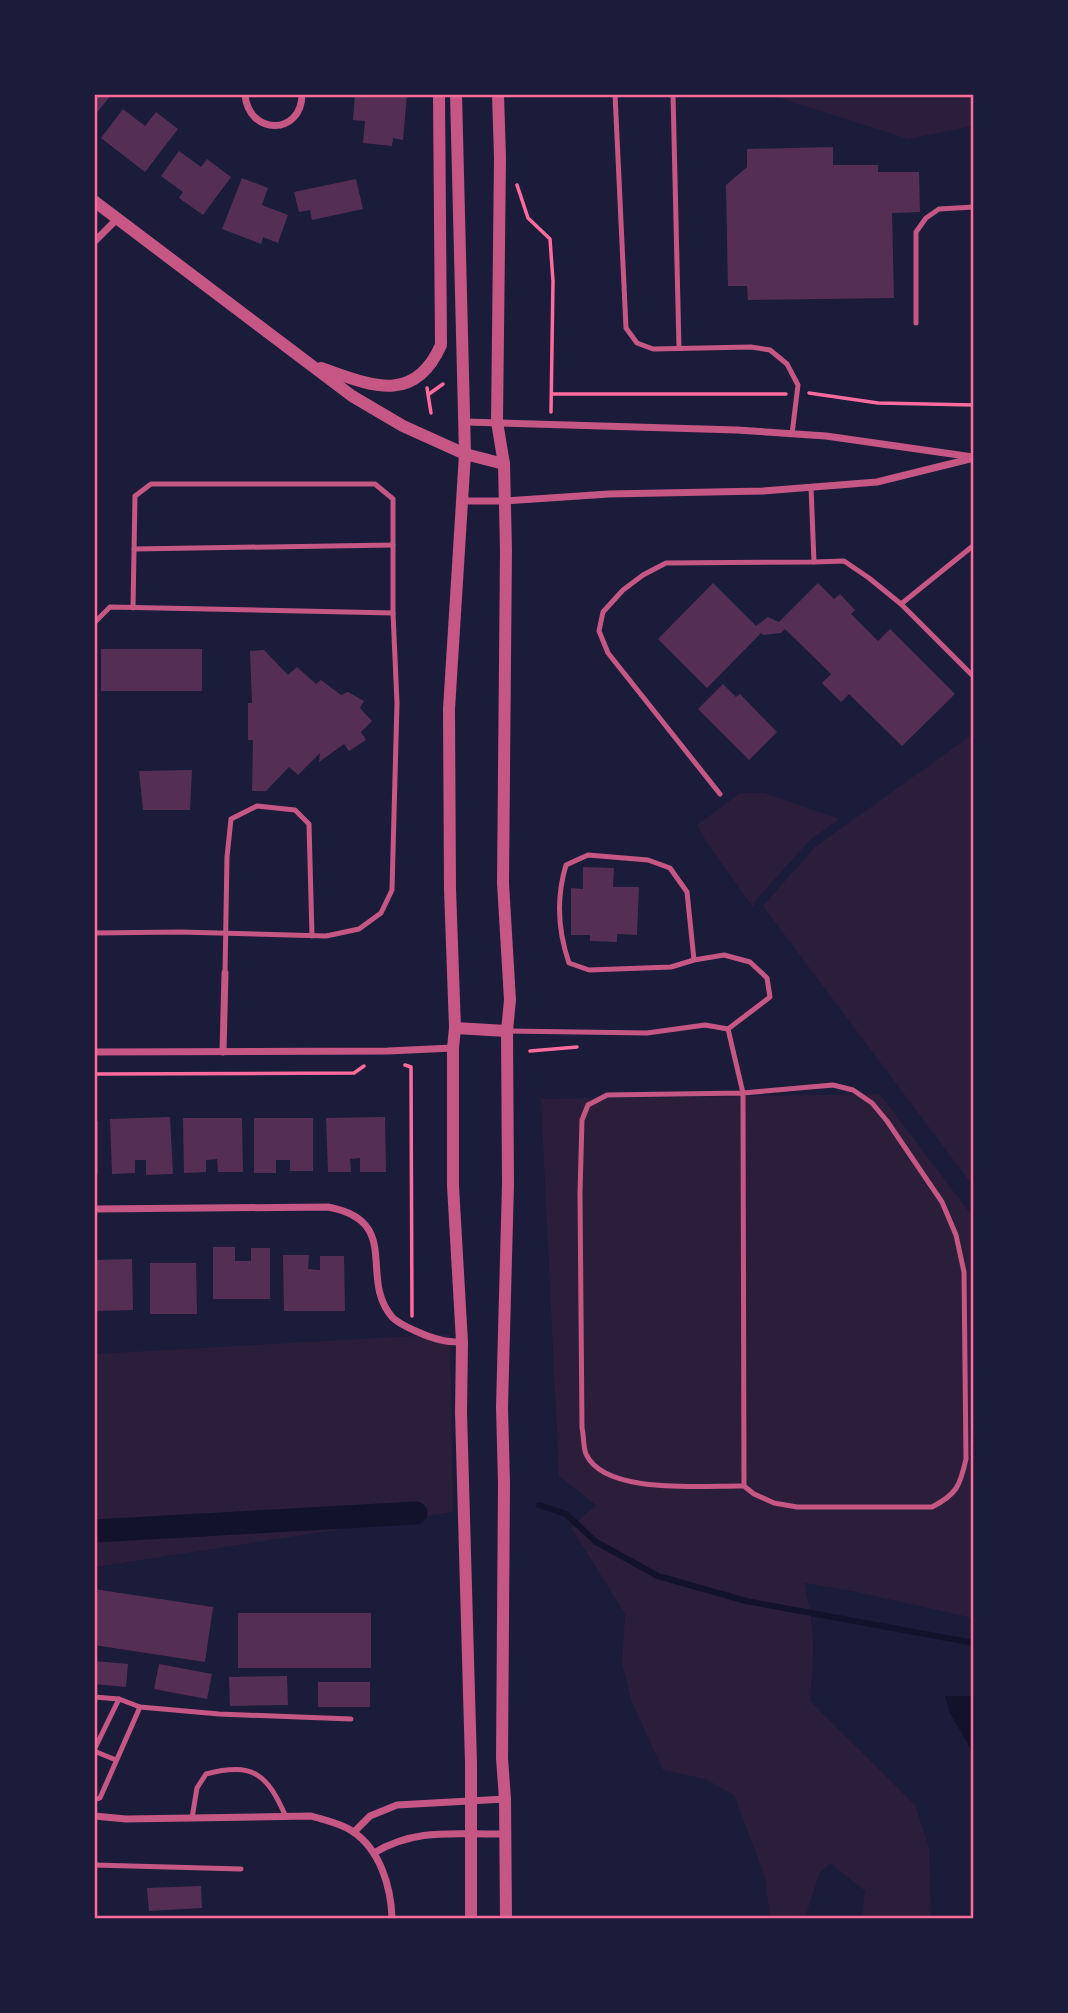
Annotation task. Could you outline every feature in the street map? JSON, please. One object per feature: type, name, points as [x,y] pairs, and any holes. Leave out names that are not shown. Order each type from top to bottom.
[{"type":"street","points":[[245,94],[246,104],[256,121],[270,126],[293,119],[299,111],[302,94]]},
{"type":"street","points":[[307,363],[369,385],[389,387],[408,383],[419,377],[434,361],[441,345],[439,94]]},
{"type":"street","points":[[456,94],[465,454],[449,709],[450,889],[455,1028],[453,1186],[462,1342],[471,1919]]},
{"type":"street","points":[[498,94],[500,158],[497,422],[504,464],[507,610],[503,883],[510,1000],[507,1031],[508,1184],[502,1407],[502,1758],[506,1919]]},
{"type":"street","points":[[94,201],[352,396],[403,426],[465,454],[504,464]]},
{"type":"street","points":[[94,242],[117,219]]},
{"type":"street","points":[[465,422],[737,430],[826,436],[974,457]]},
{"type":"street","points":[[461,501],[706,493],[877,482],[974,457]]},
{"type":"street","points":[[223,1052],[225,973]]},
{"type":"street","points":[[455,1028],[507,1031]]},
{"type":"street","points":[[94,1052],[388,1052],[453,1048]]},
{"type":"street","points":[[94,1209],[328,1207],[346,1211],[361,1221],[372,1235],[378,1283],[392,1317],[403,1326],[440,1340],[462,1342]]},
{"type":"street","points":[[354,1832],[370,1816],[397,1805],[505,1799]]},
{"type":"street","points":[[94,1816],[126,1819],[310,1816],[354,1832],[374,1853],[388,1883],[392,1919]]},
{"type":"street","points":[[374,1853],[392,1842],[413,1836],[443,1833],[505,1834]]},
{"type":"lane","points":[[615,94],[626,328],[637,343],[653,349],[751,347],[770,350],[787,364],[797,385],[792,434]]},
{"type":"lane","points":[[673,94],[679,348]]},
{"type":"lane","points":[[916,323],[915,232],[926,218],[939,209],[974,207]]},
{"type":"lane","points":[[94,933],[326,936],[359,929],[381,913],[393,890],[397,703],[393,613],[393,499],[375,484],[151,484],[135,496],[133,608]]},
{"type":"lane","points":[[811,487],[814,562]]},
{"type":"lane","points":[[134,549],[393,545]]},
{"type":"lane","points":[[901,604],[974,545]]},
{"type":"lane","points":[[720,794],[608,653],[599,631],[603,612],[633,582],[666,564],[844,561],[901,604],[974,677]]},
{"type":"lane","points":[[94,623],[110,607],[393,613]]},
{"type":"lane","points":[[225,973],[227,857],[232,819],[257,806],[295,810],[309,824],[312,936]]},
{"type":"lane","points":[[507,1031],[647,1033],[705,1025],[728,1029],[770,998],[767,978],[750,962],[724,956],[694,960],[671,967],[589,970],[569,963],[561,938],[559,886],[566,865],[588,855],[648,860],[670,868],[687,892],[694,960]]},
{"type":"lane","points":[[728,1029],[743,1093],[744,1486]]},
{"type":"lane","points":[[832,1085],[853,1090],[872,1103],[887,1121],[942,1202],[956,1235],[964,1272],[966,1459],[961,1481],[950,1498],[932,1507],[797,1507],[774,1503],[744,1486],[648,1485],[619,1479],[599,1470],[586,1454],[582,1427],[580,1193],[582,1120],[588,1105],[607,1094],[743,1093],[832,1085]]},
{"type":"lane","points":[[94,1697],[119,1699],[140,1707],[219,1714],[351,1719]]},
{"type":"lane","points":[[117,1760],[94,1750],[119,1699]]},
{"type":"lane","points":[[94,1800],[100,1798],[140,1707]]},
{"type":"lane","points":[[192,1818],[197,1788],[206,1774],[229,1768],[255,1772],[275,1790],[286,1816]]},
{"type":"lane","points":[[94,1864],[241,1869]]},
{"type":"path","points":[[515,177],[528,218],[550,239],[553,281],[551,417]]},
{"type":"path","points":[[431,413],[429,394],[443,384]]},
{"type":"path","points":[[809,393],[878,403],[974,405]]},
{"type":"path","points":[[552,394],[788,394]]},
{"type":"path","points":[[94,1074],[354,1073],[367,1063]]},
{"type":"path","points":[[400,1064],[411,1067],[412,1328]]},
{"type":"shaded area","points":[[771,95],[973,95],[973,126],[908,139]]},
{"type":"shaded area","points":[[973,734],[973,1186],[763,906],[815,847]]},
{"type":"shaded area","points":[[740,793],[765,793],[839,819],[809,841],[756,900],[753,907],[697,825]]},
{"type":"shaded area","points":[[880,1094],[973,1217],[973,1618],[804,1583],[811,1614],[813,1642],[810,1701],[915,1805],[929,1848],[931,1918],[862,1918],[865,1891],[830,1863],[819,1874],[805,1918],[770,1918],[765,1877],[734,1795],[705,1779],[663,1770],[631,1700],[622,1663],[625,1614],[571,1527],[596,1505],[559,1476],[541,1099]]},
{"type":"shaded area","points":[[450,1334],[453,1512],[95,1567],[95,1354]]},
{"type":"shaded area","points":[[945,1696],[973,1696],[973,1753],[950,1713]]},
{"type":"building","points":[[94,94],[112,94],[94,116]]},
{"type":"building","points":[[355,94],[407,95],[403,140],[393,138],[392,146],[363,143],[365,121],[353,120]]},
{"type":"building","points":[[123,109],[145,126],[156,112],[178,129],[145,172],[101,138]]},
{"type":"building","points":[[833,147],[833,165],[878,165],[878,172],[919,172],[920,212],[892,213],[894,298],[748,300],[747,286],[728,286],[726,185],[747,167],[747,149]]},
{"type":"building","points":[[179,151],[201,167],[207,159],[231,177],[203,215],[179,198],[183,192],[161,176]]},
{"type":"building","points":[[242,178],[268,188],[262,205],[288,215],[278,243],[263,237],[261,244],[222,229]]},
{"type":"building","points":[[356,179],[363,209],[312,220],[310,210],[299,212],[294,192]]},
{"type":"building","points":[[713,583],[756,626],[768,617],[779,622],[818,583],[834,599],[840,594],[855,610],[851,614],[878,641],[890,629],[955,694],[902,746],[849,694],[841,702],[822,683],[831,674],[785,629],[781,633],[761,633],[707,688],[658,639]]},
{"type":"building","points":[[101,649],[202,649],[202,691],[101,691]]},
{"type":"building","points":[[264,650],[288,675],[297,667],[316,684],[321,680],[341,695],[348,692],[364,701],[360,708],[372,721],[361,732],[366,740],[349,751],[344,744],[319,762],[320,753],[298,775],[289,767],[266,791],[252,791],[253,740],[248,740],[248,703],[252,703],[250,651]]},
{"type":"building","points":[[723,684],[736,697],[740,694],[777,732],[749,760],[698,709]]},
{"type":"building","points":[[192,770],[190,810],[143,810],[139,771]]},
{"type":"building","points":[[583,867],[614,868],[613,887],[639,887],[637,935],[617,934],[617,942],[590,941],[590,935],[571,935],[571,888],[583,889]]},
{"type":"building","points":[[170,1117],[173,1174],[146,1175],[146,1160],[135,1160],[135,1173],[112,1174],[110,1119]]},
{"type":"building","points":[[385,1117],[386,1172],[360,1172],[360,1158],[350,1159],[351,1172],[328,1172],[326,1118]]},
{"type":"building","points":[[183,1118],[242,1118],[243,1172],[218,1172],[217,1159],[206,1160],[206,1172],[184,1173]]},
{"type":"building","points":[[254,1118],[313,1118],[313,1171],[290,1171],[290,1160],[276,1160],[276,1173],[254,1173]]},
{"type":"building","points":[[94,1121],[98,1121],[98,1174],[94,1174]]},
{"type":"building","points":[[213,1247],[235,1247],[235,1261],[251,1261],[251,1248],[270,1248],[270,1299],[213,1299]]},
{"type":"building","points":[[283,1255],[309,1255],[308,1269],[320,1270],[320,1256],[344,1256],[345,1311],[284,1311]]},
{"type":"building","points":[[132,1259],[133,1310],[94,1311],[94,1260]]},
{"type":"building","points":[[150,1263],[196,1263],[197,1314],[150,1314]]},
{"type":"building","points":[[94,1589],[213,1607],[205,1662],[94,1645]]},
{"type":"building","points":[[238,1613],[371,1613],[371,1668],[238,1668]]},
{"type":"building","points":[[94,1661],[128,1664],[126,1687],[94,1684]]},
{"type":"building","points":[[159,1664],[212,1674],[207,1699],[154,1689]]},
{"type":"building","points":[[287,1676],[288,1705],[230,1706],[229,1677]]},
{"type":"building","points":[[318,1682],[370,1682],[370,1707],[318,1707]]},
{"type":"building","points":[[201,1886],[202,1908],[149,1911],[147,1888]]},
{"type":"waterway","points":[[539,1505],[566,1514],[596,1542],[658,1576],[746,1601],[974,1643]]},
{"type":"waterway","points":[[94,1531],[416,1513]]}]
